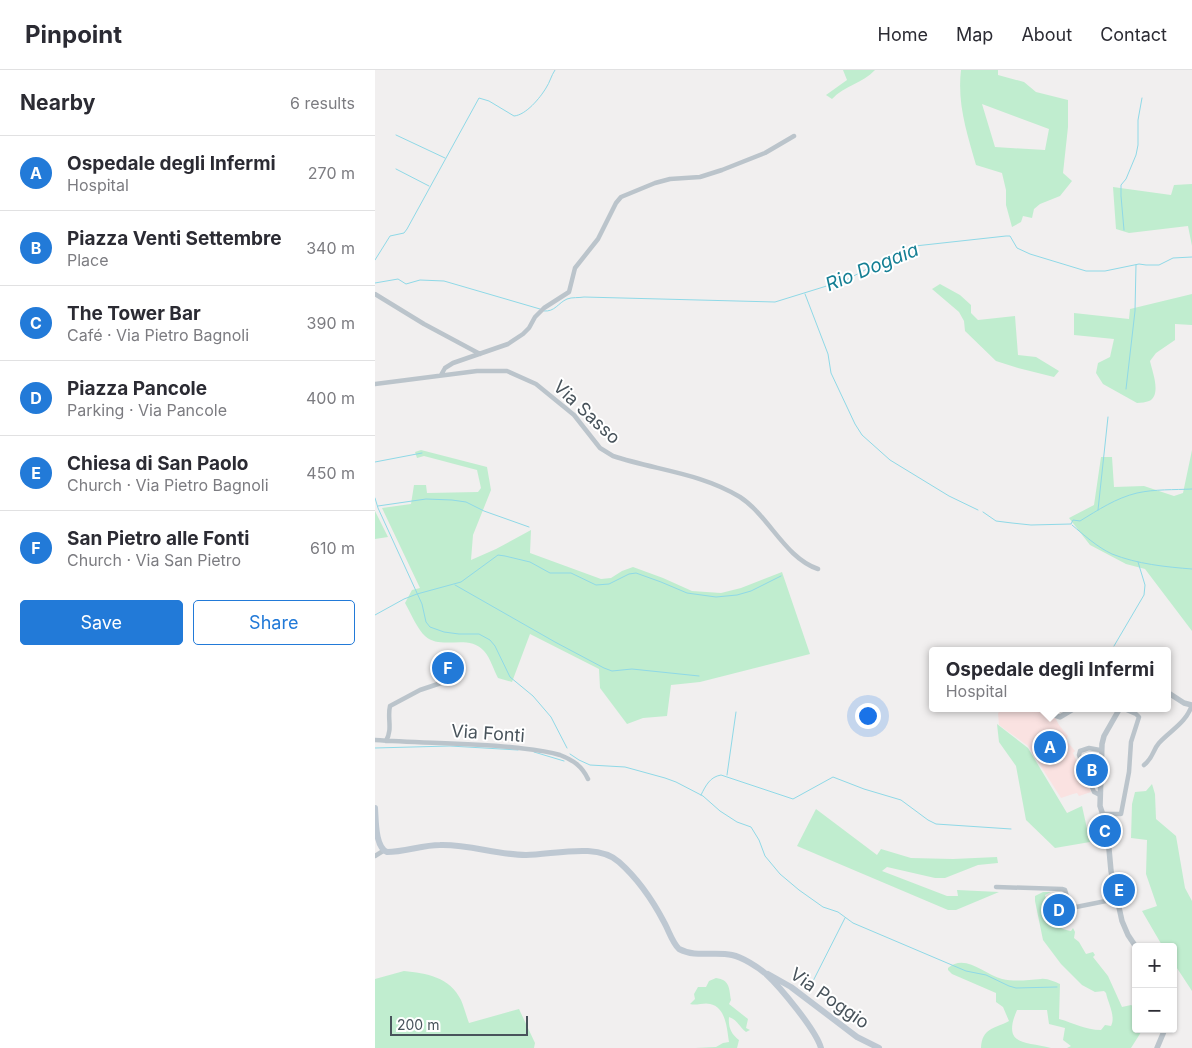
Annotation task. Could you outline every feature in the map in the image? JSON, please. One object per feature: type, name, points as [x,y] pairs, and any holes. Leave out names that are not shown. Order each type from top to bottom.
[{"type":"main road","points":[[375,808],[379,839],[383,851]]},
{"type":"main road","name":"Via Poggio","points":[[383,851],[392,852],[415,847],[450,845],[521,855],[584,851],[607,854],[619,861],[642,888],[661,916],[679,949],[686,953],[694,954],[736,956],[791,987],[857,1037],[879,1048]]},
{"type":"main road","points":[[764,972],[808,1024],[819,1040],[821,1048]]},
{"type":"street","points":[[441,375],[445,368],[453,363],[516,340],[529,328],[535,317],[544,308],[569,292],[575,268],[599,239],[621,197],[655,183],[670,179],[700,177],[722,170],[765,153],[794,136]]},
{"type":"street","points":[[375,294],[424,324],[480,354]]},
{"type":"street","name":"Via Sasso","points":[[375,384],[477,371],[507,371],[536,384],[574,416],[600,448],[613,456],[715,484],[741,498],[763,518],[804,563],[818,569]]},
{"type":"street","points":[[385,741],[389,733],[390,706],[420,690],[459,677]]},
{"type":"street","points":[[1144,765],[1152,759],[1159,743],[1189,715],[1192,705],[1184,703],[1171,695]]},
{"type":"street","points":[[1056,712],[1060,717],[1068,712]]},
{"type":"street","points":[[1119,712],[1104,736],[1100,750],[1101,806],[1107,827],[1109,860],[1116,899],[1126,930],[1134,943]]},
{"type":"street","points":[[1103,814],[1121,814],[1129,772],[1131,742],[1139,717],[1131,712]]},
{"type":"street","name":"Via Fonti","points":[[375,740],[491,745],[534,750],[559,755],[576,763],[584,769],[588,779]]},
{"type":"street","points":[[1100,750],[1089,748],[1079,755],[1094,792],[1101,795]]},
{"type":"street","points":[[375,856],[383,851]]},
{"type":"street","points":[[997,887],[1062,889],[1067,894],[1070,906],[1082,906],[1116,899]]},
{"type":"street","points":[[1157,1048],[1163,1033]]},
{"type":"shaded area","points":[[1052,712],[1068,736],[1066,740],[1075,751],[1073,753],[1091,792],[1079,796],[1077,793],[1061,798],[1028,746],[999,725],[998,713]]},
{"type":"green space","points":[[843,70],[875,70],[832,99],[826,95],[847,80]]},
{"type":"green space","points":[[961,70],[998,70],[998,75],[1024,82],[1036,92],[1068,100],[1068,127],[1063,173],[1072,181],[1060,196],[1040,204],[1034,209],[1032,218],[1023,216],[1021,222],[1012,227],[1006,205],[1006,190],[1002,173],[976,165],[964,118],[960,83]],"holes":[[[982,104],[1049,129],[1045,150],[995,147]]]},
{"type":"green space","points":[[1192,184],[1192,246],[1188,226],[1129,233],[1116,229],[1113,187],[1171,195],[1174,185]]},
{"type":"green space","points":[[940,284],[960,295],[971,305],[971,313],[978,320],[1015,316],[1018,355],[1036,357],[1059,371],[1054,377],[996,361],[965,331],[964,321],[959,312],[932,289]]},
{"type":"green space","points":[[1192,294],[1192,325],[1175,324],[1175,340],[1156,353],[1150,361],[1156,388],[1153,398],[1149,401],[1137,403],[1103,384],[1096,373],[1098,363],[1110,357],[1114,339],[1074,335],[1074,313],[1129,319],[1130,309]]},
{"type":"green space","points":[[421,450],[487,467],[491,490],[473,535],[471,560],[531,530],[530,553],[601,579],[611,578],[633,567],[692,591],[721,593],[741,588],[782,572],[810,654],[700,682],[671,685],[667,716],[643,718],[627,724],[600,688],[599,669],[530,634],[512,682],[498,678],[486,654],[478,646],[463,642],[439,642],[425,636],[405,603],[412,590],[420,588],[382,508],[411,504],[414,485],[426,485],[427,493],[478,492],[481,488],[477,470],[424,456],[417,458],[415,452]]},
{"type":"green space","points":[[1192,450],[1192,631],[1145,569],[1126,564],[1090,545],[1069,518],[1094,505],[1101,457],[1112,457],[1114,487],[1144,486],[1174,496],[1183,493]]},
{"type":"green space","points":[[375,511],[388,537],[375,539]]},
{"type":"green space","points":[[997,724],[1028,748],[1067,813],[1082,806],[1090,842],[1055,848],[1026,820],[1016,766],[999,742]]},
{"type":"green space","points":[[1152,784],[1155,794],[1156,819],[1176,836],[1185,888],[1192,901],[1192,991],[1177,968],[1177,943],[1161,943],[1142,911],[1157,906],[1146,874],[1147,840],[1131,838],[1132,804],[1135,792],[1146,791]]},
{"type":"green space","points":[[816,809],[877,855],[881,849],[911,858],[997,857],[998,863],[978,865],[945,878],[935,878],[887,867],[882,871],[947,896],[958,896],[957,890],[999,892],[956,910],[948,910],[797,846]]},
{"type":"green space","points":[[1043,892],[1051,892],[1045,895],[1052,919],[1059,927],[1071,931],[1073,928],[1075,932],[1074,938],[1079,942],[1086,954],[1093,952],[1095,955],[1093,957],[1108,976],[1122,1007],[1132,1006],[1132,1033],[1140,1033],[1131,1048],[1067,1048],[1071,1046],[1063,1040],[1065,1028],[1049,1024],[1047,1010],[1017,1010],[1013,1022],[1012,1031],[1014,1036],[1025,1043],[1051,1048],[981,1048],[986,1033],[1009,1021],[1003,1007],[996,1002],[996,993],[952,974],[948,968],[954,964],[961,963],[975,966],[1007,980],[1043,979],[1053,981],[1060,984],[1059,1019],[1095,1030],[1101,1030],[1105,1025],[1111,1026],[1113,1018],[1106,993],[1104,991],[1095,992],[1082,985],[1061,964],[1043,940],[1035,896]]},
{"type":"green space","points":[[404,971],[429,975],[451,986],[461,1000],[469,1023],[519,1009],[535,1043],[534,1048],[375,1048],[375,979]]},
{"type":"green space","points":[[716,978],[726,983],[731,1000],[729,1004],[748,1019],[746,1028],[750,1030],[746,1032],[735,1020],[729,1017],[731,1030],[739,1040],[737,1048],[695,1048],[716,1047],[729,1042],[725,1019],[719,1009],[708,1004],[690,1004],[695,999],[694,994],[698,987],[706,987],[709,981]]},
{"type":"waterway","points":[[375,260],[390,236],[404,233],[407,229],[479,98],[489,101],[514,116],[519,115],[528,109],[540,96],[555,70]]},
{"type":"waterway","points":[[1124,230],[1121,185],[1126,179],[1136,155],[1138,120],[1142,98]]},
{"type":"waterway","points":[[396,135],[445,158]]},
{"type":"waterway","points":[[396,169],[429,186]]},
{"type":"waterway","name":"Rio Dogaia","points":[[544,311],[554,309],[567,299],[584,297],[775,302],[846,280],[903,250],[915,246],[1006,236],[1010,236],[1017,248],[1030,254],[1086,271],[1105,271],[1139,264],[1159,265],[1173,258],[1192,257]]},
{"type":"waterway","points":[[1126,389],[1135,311],[1136,265]]},
{"type":"waterway","name":"Rio Dogaia","points":[[375,283],[398,279],[406,284],[420,280],[444,281],[540,309]]},
{"type":"waterway","points":[[805,294],[828,354],[831,373],[862,435],[890,460],[949,496],[978,510]]},
{"type":"waterway","points":[[1098,510],[1108,417]]},
{"type":"waterway","points":[[375,462],[422,453]]},
{"type":"waterway","points":[[983,512],[996,521],[1031,525],[1071,524],[1073,520],[1080,521],[1129,495],[1151,491],[1192,489]]},
{"type":"waterway","points":[[375,498],[422,604],[426,622],[430,627],[444,632],[479,634],[490,640],[495,646],[510,677],[533,696],[551,717],[567,748]]},
{"type":"waterway","points":[[378,506],[426,499],[452,500],[466,502],[484,511],[529,527]]},
{"type":"waterway","points":[[1072,525],[1112,554],[1141,563],[1192,569]]},
{"type":"waterway","points":[[375,615],[417,594],[461,582],[498,555],[530,562],[550,573],[571,573],[596,585],[609,584],[629,574],[636,573],[687,593],[716,597],[737,595],[751,591],[781,576]]},
{"type":"waterway","points":[[1114,646],[1144,595],[1145,585],[1138,562]]},
{"type":"waterway","points":[[455,585],[555,642],[612,671],[632,669],[699,676]]},
{"type":"waterway","points":[[727,775],[736,712]]},
{"type":"waterway","points":[[375,748],[450,746],[518,750]]},
{"type":"waterway","points":[[534,752],[564,761]]},
{"type":"waterway","points":[[570,754],[590,765],[625,767],[665,778],[703,796],[720,811],[737,822],[751,827],[759,840],[765,856],[780,874],[823,907],[838,912],[853,923],[966,971],[986,975],[1009,986],[1016,988],[1057,987]]},
{"type":"waterway","points":[[701,795],[711,780],[721,775],[793,799],[833,777],[901,800],[936,824],[1011,829]]},
{"type":"waterway","points":[[808,991],[845,918]]},
{"type":"place","name":"San Pietro alle Fonti","points":[[448,668]]},
{"type":"place","name":"Ospedale degli Infermi","points":[[1050,747]]},
{"type":"place","name":"Piazza Venti Settembre","points":[[1092,770]]},
{"type":"place","name":"The Tower Bar","points":[[1105,831]]},
{"type":"place","name":"Chiesa di San Paolo","points":[[1119,890]]},
{"type":"place","name":"Piazza Pancole","points":[[1059,910]]}]
